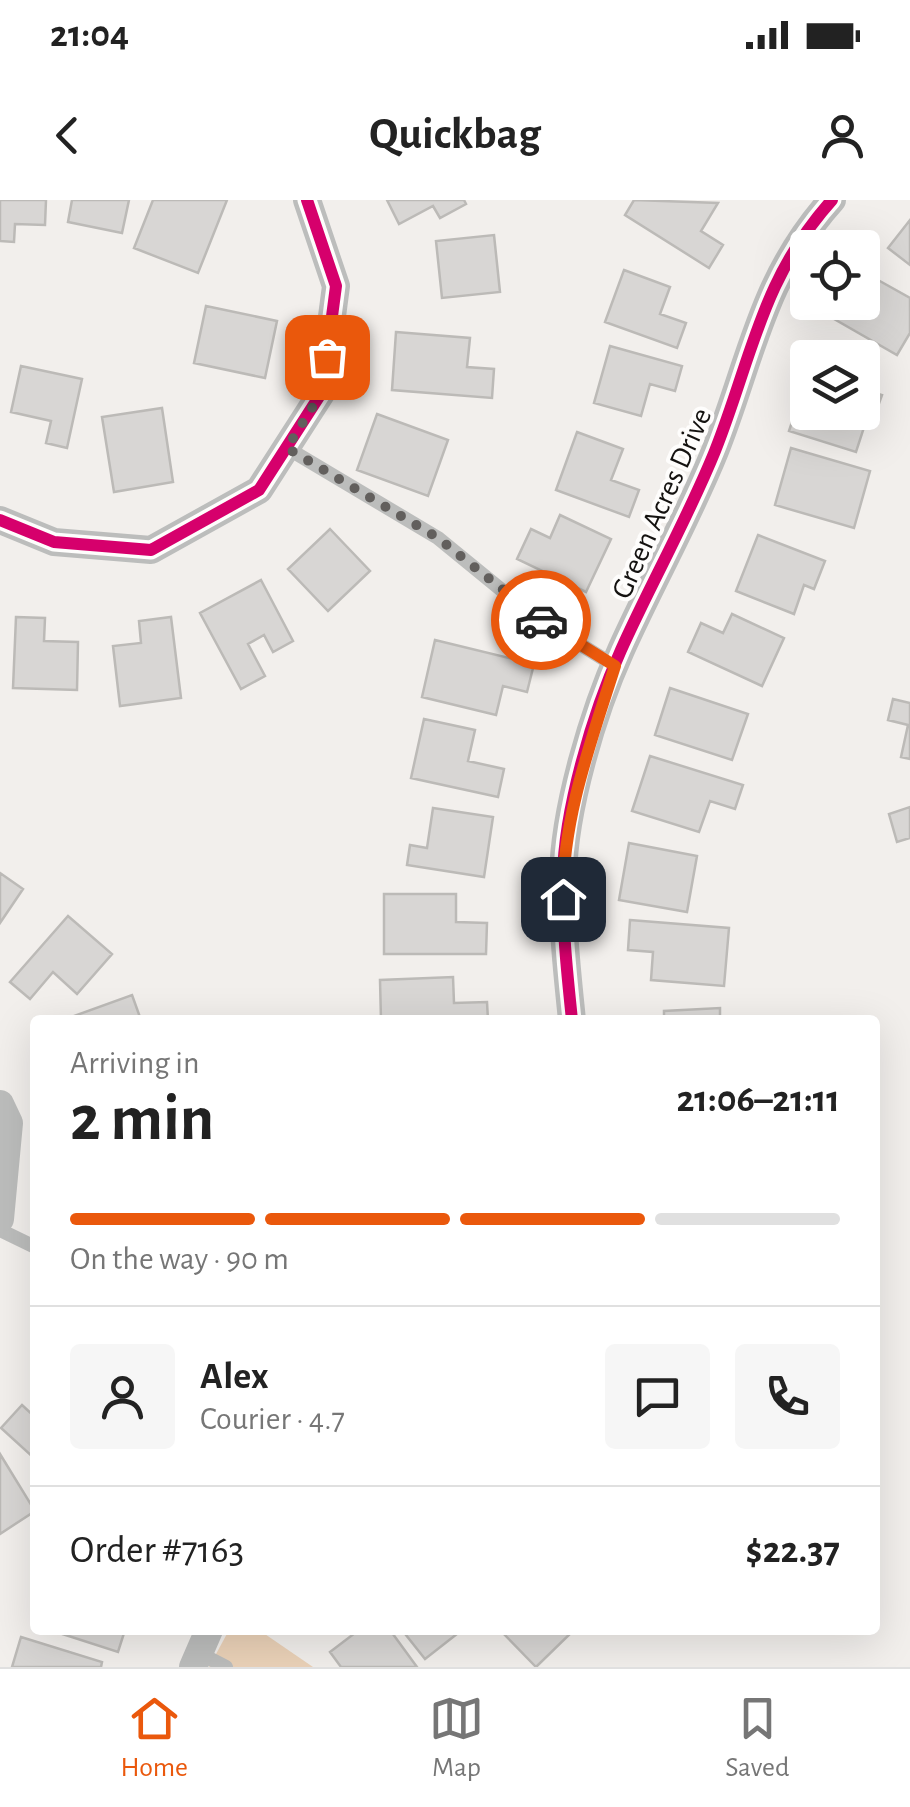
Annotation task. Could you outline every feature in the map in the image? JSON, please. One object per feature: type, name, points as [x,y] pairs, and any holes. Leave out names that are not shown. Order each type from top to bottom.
[{"type":"street","points":[[0,520],[54,542],[151,550],[260,490],[322,392],[336,286],[306,200]]},
{"type":"street","name":"Green Acres Drive","points":[[572,1015],[563,872],[578,780],[615,666],[692,508],[726,422],[770,289],[811,223],[832,200]]},
{"type":"street","points":[[0,1104],[9,1123],[0,1219]]},
{"type":"lane","points":[[287,448],[438,538],[531,614],[615,666]]},
{"type":"lane","points":[[0,1230],[30,1244]]},
{"type":"lane","points":[[200,1650],[226,1667]]},
{"type":"shaded area","points":[[226,1635],[266,1635],[313,1667],[209,1667]]},
{"type":"building","points":[[0,200],[46,200],[45,225],[15,224],[14,242],[0,241]]},
{"type":"building","points":[[72,200],[129,200],[122,233],[68,222]]},
{"type":"building","points":[[153,200],[227,200],[198,273],[134,248]]},
{"type":"building","points":[[387,200],[464,200],[466,204],[440,218],[433,206],[399,224]]},
{"type":"building","points":[[634,200],[718,203],[701,231],[723,245],[709,268],[625,215]]},
{"type":"building","points":[[910,220],[910,265],[888,248]]},
{"type":"building","points":[[494,235],[500,292],[442,298],[436,241]]},
{"type":"building","points":[[624,270],[670,287],[660,314],[686,323],[677,348],[605,322]]},
{"type":"building","points":[[880,281],[910,298],[910,333],[897,355],[880,345],[880,340],[871,340],[836,320],[880,320]]},
{"type":"building","points":[[206,306],[277,321],[265,378],[194,363]]},
{"type":"building","points":[[396,332],[470,338],[467,367],[494,369],[492,398],[392,390]]},
{"type":"building","points":[[610,346],[682,366],[675,391],[650,384],[641,416],[594,403]]},
{"type":"building","points":[[21,366],[82,379],[67,448],[46,443],[51,421],[11,412]]},
{"type":"building","points":[[162,408],[173,482],[114,492],[102,417]]},
{"type":"building","points":[[377,414],[448,440],[428,496],[357,470]]},
{"type":"building","points":[[790,428],[863,430],[856,452],[789,431]]},
{"type":"building","points":[[577,432],[623,449],[611,480],[639,490],[629,517],[556,490]]},
{"type":"building","points":[[791,448],[870,471],[854,528],[775,505]]},
{"type":"building","points":[[560,515],[611,539],[586,592],[517,559],[531,529],[550,538]]},
{"type":"building","points":[[330,529],[370,571],[328,611],[288,569]]},
{"type":"building","points":[[758,535],[825,561],[814,589],[804,585],[794,614],[736,591]]},
{"type":"building","points":[[261,580],[293,641],[273,652],[264,635],[248,644],[265,676],[241,689],[200,613]]},
{"type":"building","points":[[732,614],[784,638],[762,686],[688,652],[701,623],[723,633]]},
{"type":"building","points":[[16,617],[45,618],[44,641],[78,642],[77,690],[13,688]]},
{"type":"building","points":[[171,617],[181,698],[120,706],[113,646],[141,643],[139,621]]},
{"type":"building","points":[[435,640],[534,664],[527,692],[503,686],[496,715],[422,697]]},
{"type":"building","points":[[670,688],[748,714],[732,760],[655,735]]},
{"type":"building","points":[[893,699],[910,703],[910,759],[901,757],[908,725],[888,720]]},
{"type":"building","points":[[424,719],[475,730],[468,761],[504,769],[498,797],[411,778]]},
{"type":"building","points":[[650,756],[743,785],[735,809],[710,801],[699,832],[632,811]]},
{"type":"building","points":[[910,807],[910,838],[897,842],[889,814]]},
{"type":"building","points":[[433,808],[493,817],[484,877],[407,865],[410,845],[427,848]]},
{"type":"building","points":[[629,843],[697,856],[687,912],[619,900]]},
{"type":"building","points":[[0,873],[23,889],[0,923]]},
{"type":"building","points":[[384,894],[456,894],[456,922],[487,923],[486,954],[384,954]]},
{"type":"building","points":[[68,916],[112,954],[77,994],[53,972],[30,999],[10,982]]},
{"type":"building","points":[[630,920],[729,928],[724,986],[651,980],[653,952],[628,950]]},
{"type":"building","points":[[453,977],[454,1003],[487,1002],[488,1015],[381,1015],[380,980]]},
{"type":"building","points":[[132,995],[139,1015],[77,1015]]},
{"type":"building","points":[[720,1008],[720,1015],[664,1015],[664,1011]]},
{"type":"building","points":[[22,1405],[30,1412],[30,1454],[1,1428]]},
{"type":"building","points":[[0,1454],[30,1503],[30,1514],[0,1534]]},
{"type":"building","points":[[65,1635],[123,1635],[118,1652]]},
{"type":"building","points":[[352,1635],[394,1635],[417,1667],[341,1667],[330,1652]]},
{"type":"building","points":[[406,1635],[456,1635],[425,1659]]},
{"type":"building","points":[[505,1635],[569,1635],[536,1667]]},
{"type":"building","points":[[21,1637],[102,1662],[101,1667],[12,1667]]},
{"type":"cycle path","points":[[0,520],[54,542],[151,550],[259,490],[322,392],[336,286],[307,200]]},
{"type":"cycle path","points":[[572,1015],[563,913],[565,850],[574,792],[600,702],[715,451],[774,290],[789,259],[832,200]]},
{"type":"way so far","points":[[327,357],[322,392],[287,448],[438,538],[541,620]]},
{"type":"route","points":[[541,620],[615,666],[578,780],[563,872],[563,899]]}]
